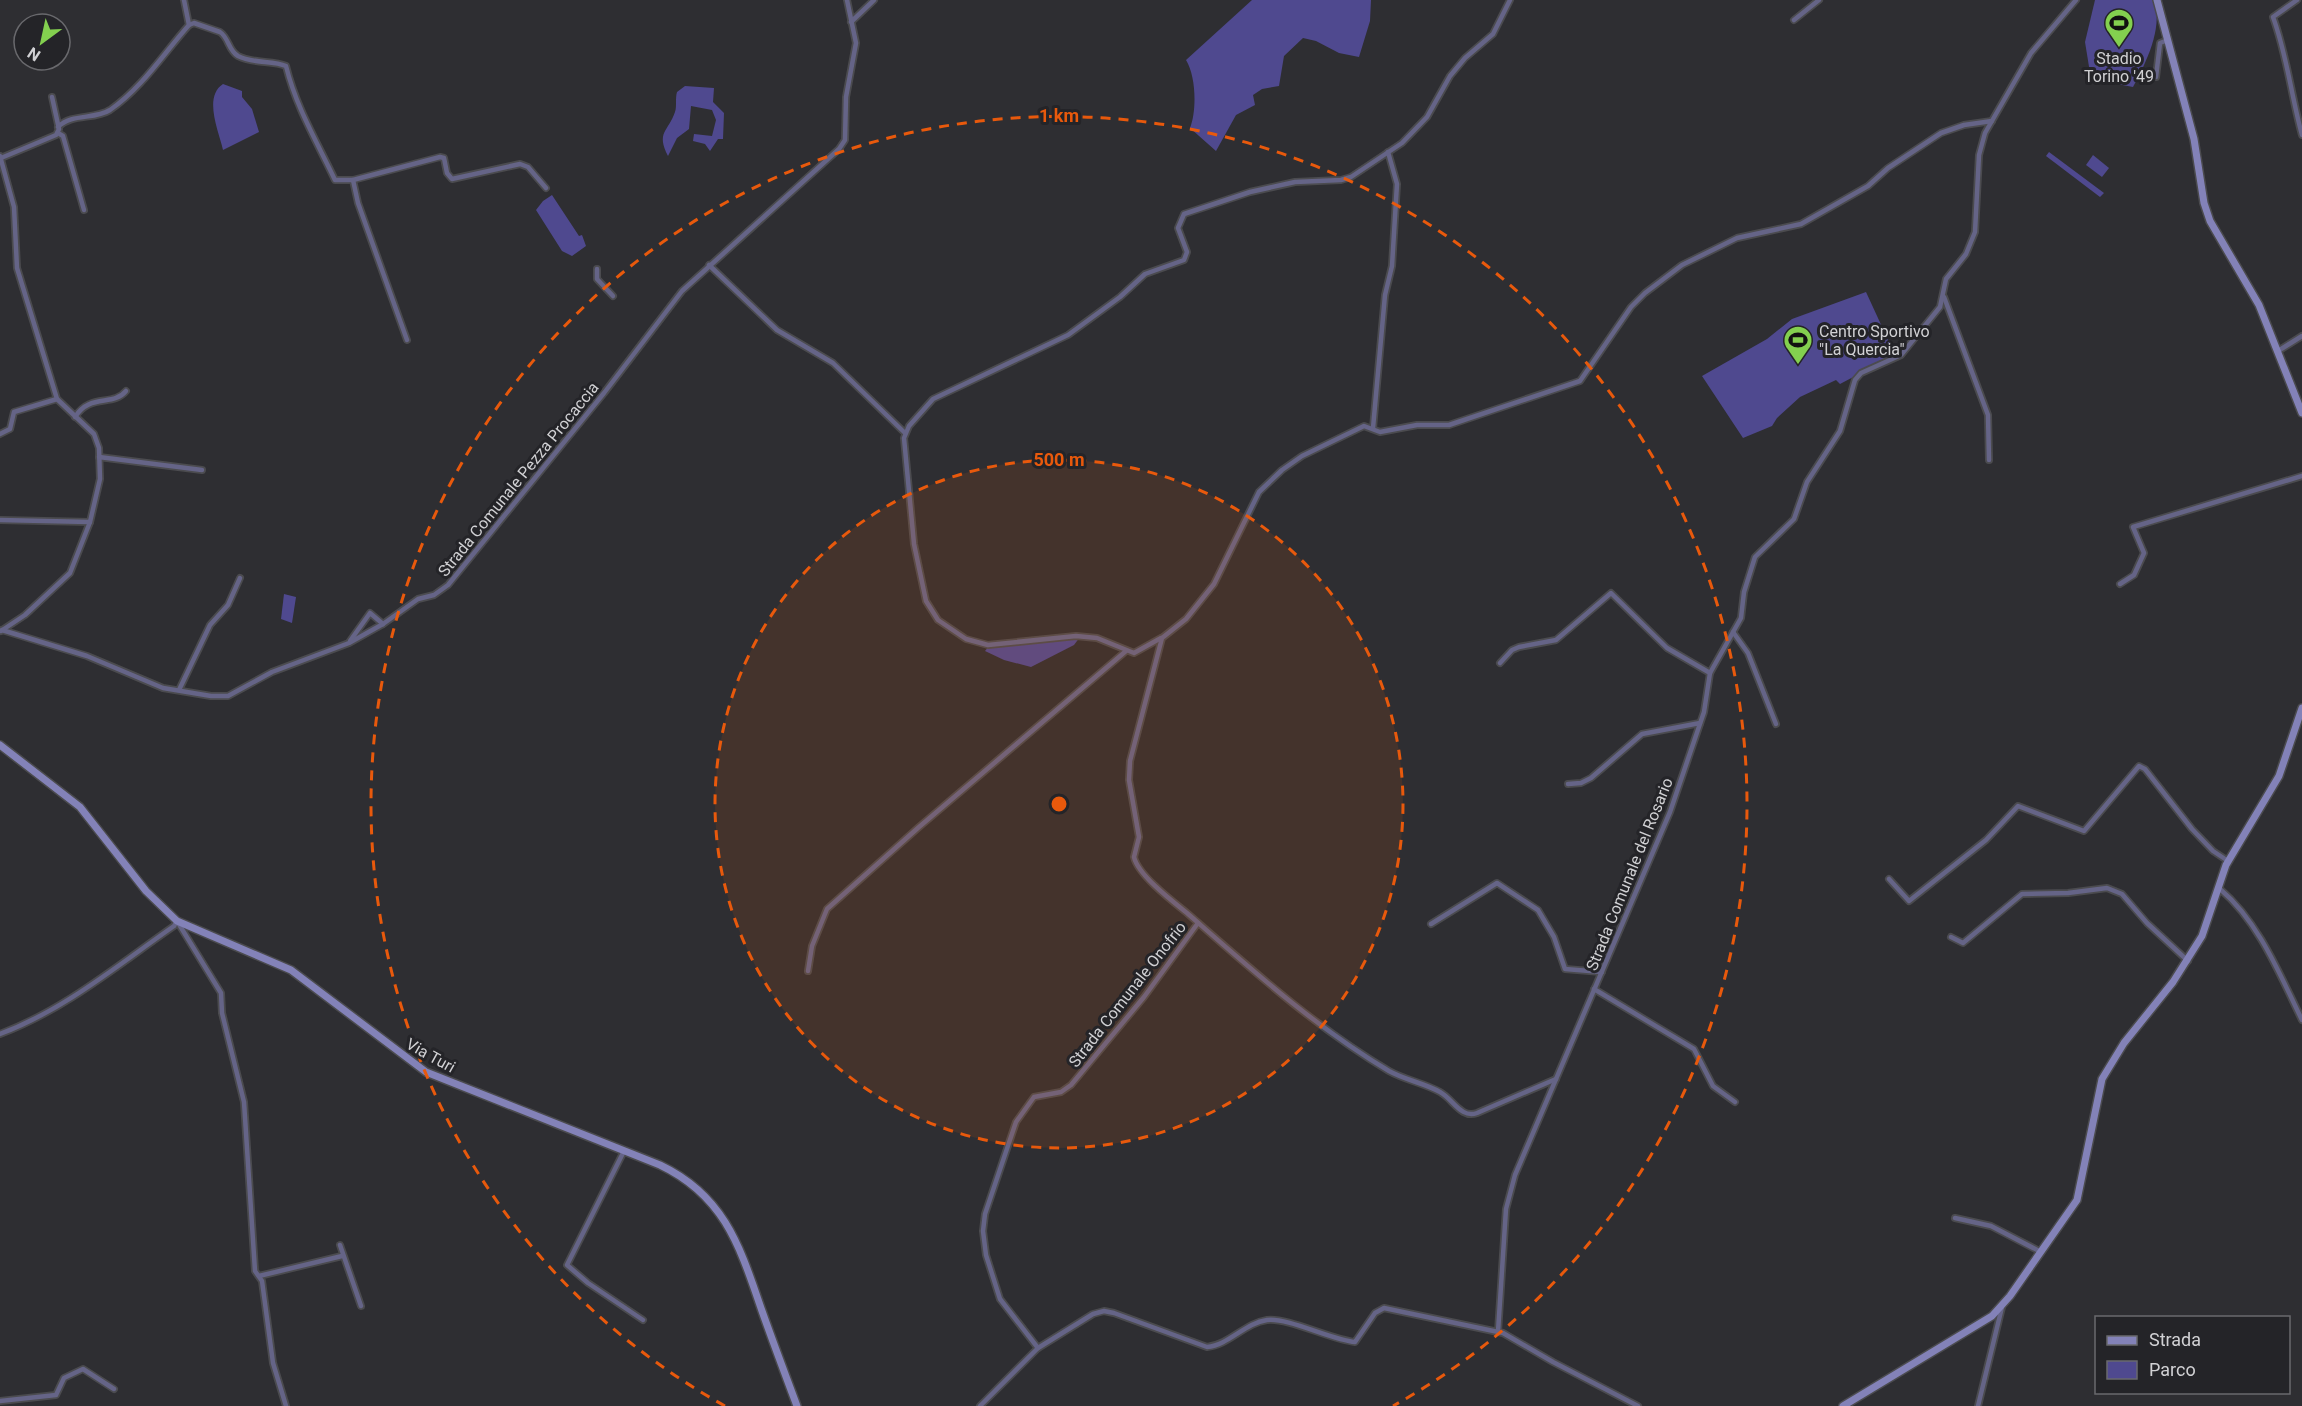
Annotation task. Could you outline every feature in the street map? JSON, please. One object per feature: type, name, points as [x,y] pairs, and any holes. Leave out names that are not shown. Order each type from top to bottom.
[{"type":"main road","points":[[2157,0],[2194,139],[2204,202],[2210,221],[2259,305],[2302,413]]},
{"type":"main road","points":[[1843,1406],[1982,1323],[2002,1306],[2077,1200],[2098,1091],[2106,1069],[2188,961],[2207,926],[2228,861],[2279,776],[2302,708]]},
{"type":"main road","name":"Via Turi","points":[[0,745],[80,807],[146,891],[177,921],[291,970],[426,1072],[624,1151],[687,1180],[710,1201],[725,1220],[741,1251],[797,1406]]},
{"type":"street","points":[[184,0],[189,25]]},
{"type":"street","name":"Strada Comunale Pezza Procaccia","points":[[1,631],[87,656],[164,688],[228,696],[272,672],[349,643],[383,624],[418,599],[434,595],[448,585],[604,393],[682,291],[821,165],[845,140],[846,97],[856,43],[847,0]]},
{"type":"street","points":[[851,22],[874,0]]},
{"type":"street","points":[[1510,0],[1493,34],[1465,58],[1450,76],[1427,117],[1402,143],[1351,177],[1341,180],[1295,182],[1250,192],[1184,213],[1178,228],[1187,252],[1184,260],[1145,274],[1120,297],[1068,335],[933,399],[905,434],[904,459],[909,483],[914,544],[926,600],[938,620],[966,639],[988,645],[1076,636],[1097,638],[1134,653],[1162,638],[1190,615],[1214,584],[1263,487],[1302,456],[1364,426],[1380,432],[1417,425],[1449,425],[1580,381],[1644,292],[1682,265],[1737,238],[1801,224],[1869,186],[1888,168],[1941,133],[1964,124],[1992,121]]},
{"type":"street","points":[[1794,20],[1819,0]]},
{"type":"street","name":"Strada Comunale del Rosario","points":[[1498,1332],[1509,1196],[1526,1149],[1670,812],[1700,723],[1710,673],[1741,618],[1744,592],[1755,557],[1794,519],[1807,482],[1839,431],[1856,380],[1862,373],[1901,356],[1937,312],[1948,275],[1966,254],[1975,232],[1979,155],[1985,133],[2031,53],[2076,0]]},
{"type":"street","points":[[2297,0],[2273,17],[2286,59],[2288,85],[2302,135]]},
{"type":"street","points":[[1,631],[25,615],[65,579],[74,566],[90,522],[100,478],[99,457],[94,434],[57,399],[17,268],[14,207],[1,157],[53,138],[65,120],[109,110],[141,83],[189,25],[194,23],[220,32],[238,56],[264,64],[286,66],[298,109],[308,123],[335,180],[353,180],[440,157],[444,158],[447,173],[452,178],[520,164],[528,168],[546,188]]},
{"type":"street","points":[[2156,77],[2160,43],[2168,40]]},
{"type":"street","points":[[51,97],[58,130],[63,136],[84,210]]},
{"type":"street","points":[[1373,428],[1385,295],[1392,266],[1397,184],[1388,152]]},
{"type":"street","points":[[475,164],[476,173]]},
{"type":"street","points":[[353,180],[358,203],[406,340]]},
{"type":"street","points":[[709,265],[777,330],[833,363],[905,434]]},
{"type":"street","points":[[597,269],[597,279],[613,296]]},
{"type":"street","points":[[1943,296],[1988,415],[1989,460]]},
{"type":"street","points":[[2278,351],[2302,336]]},
{"type":"street","points":[[75,417],[84,405],[117,397],[126,391]]},
{"type":"street","points":[[0,434],[10,429],[14,412],[57,399]]},
{"type":"street","points":[[99,457],[202,470]]},
{"type":"street","points":[[2120,584],[2134,575],[2144,553],[2133,527],[2302,476]]},
{"type":"street","points":[[0,520],[90,522]]},
{"type":"street","points":[[179,690],[210,625],[228,605],[240,579]]},
{"type":"street","points":[[1500,663],[1519,647],[1556,640],[1611,593],[1667,648],[1710,673]]},
{"type":"street","points":[[349,643],[370,613],[383,624]]},
{"type":"street","points":[[1733,632],[1748,653],[1776,724]]},
{"type":"street","points":[[1162,638],[1130,761],[1129,780],[1139,837],[1134,857],[1139,867],[1162,892],[1266,982],[1359,1052],[1399,1076],[1440,1092],[1468,1115],[1556,1079]]},
{"type":"street","points":[[808,971],[812,946],[827,909],[1126,651]]},
{"type":"street","points":[[1568,784],[1587,781],[1642,734],[1700,723]]},
{"type":"street","points":[[1889,879],[1909,901],[1986,840],[2018,806],[2084,831],[2139,766],[2145,769],[2209,847],[2228,861]]},
{"type":"street","points":[[1431,924],[1497,883],[1538,910],[1554,937],[1565,969],[1602,972]]},
{"type":"street","points":[[1950,937],[1963,943],[2022,894],[2068,893],[2107,888],[2122,894],[2147,923],[2188,961]]},
{"type":"street","points":[[2220,889],[2251,926],[2272,959],[2302,1020]]},
{"type":"street","points":[[0,1034],[24,1025],[61,1006],[174,926],[177,921],[221,993],[222,1013],[244,1102],[255,1271],[264,1286],[273,1363],[286,1406]]},
{"type":"street","name":"Strada Comunale Onofrio","points":[[1038,1348],[1000,1299],[983,1239],[985,1214],[1016,1122],[1034,1097],[1061,1092],[1071,1085],[1144,997],[1198,923]]},
{"type":"street","points":[[1594,989],[1694,1049],[1713,1086],[1735,1102]]},
{"type":"street","points":[[624,1151],[567,1264],[588,1283],[644,1320]]},
{"type":"street","points":[[1955,1218],[1991,1226],[2041,1252]]},
{"type":"street","points":[[340,1245],[361,1306]]},
{"type":"street","points":[[259,1276],[342,1256]]},
{"type":"street","points":[[1978,1406],[2002,1306]]},
{"type":"street","points":[[980,1406],[1038,1348],[1093,1314],[1104,1311],[1207,1347],[1214,1347],[1244,1328],[1269,1320],[1355,1342],[1381,1309],[1498,1332],[1638,1406]]},
{"type":"street","points":[[0,1401],[56,1395],[64,1378],[83,1369],[114,1389]]},
{"type":"green space","points":[[1252,0],[1371,0],[1370,21],[1359,57],[1339,53],[1316,41],[1303,38],[1284,56],[1279,86],[1262,89],[1253,95],[1255,105],[1236,115],[1216,151],[1190,128],[1194,112],[1194,93],[1192,75],[1186,60]]},
{"type":"green space","name":"Stadio Torino '49","points":[[2095,0],[2155,0],[2157,12],[2155,34],[2148,56],[2133,87],[2091,79],[2085,42]]},
{"type":"green space","points":[[223,84],[242,91],[242,97],[252,109],[259,132],[223,150],[213,106],[217,90]]},
{"type":"green space","points":[[685,86],[714,88],[713,102],[724,113],[723,139],[718,139],[710,151],[705,144],[693,141],[694,134],[712,136],[716,120],[712,110],[691,106],[689,129],[677,138],[668,156],[663,142],[664,132],[675,112],[677,92]]},
{"type":"green space","points":[[2049,152],[2104,193],[2100,197],[2046,156]]},
{"type":"green space","points":[[2093,155],[2109,168],[2102,177],[2086,165]]},
{"type":"green space","points":[[552,195],[579,236],[582,235],[586,246],[572,256],[562,251],[536,210]]},
{"type":"green space","name":"Centro Sportivo \"La Quercia\"","points":[[1866,292],[1895,355],[1840,384],[1836,380],[1800,397],[1777,418],[1772,426],[1743,438],[1702,376],[1767,339],[1792,319]]},
{"type":"green space","points":[[284,594],[296,597],[292,623],[281,619]]},
{"type":"green space","points":[[1065,636],[1080,637],[1074,645],[1031,667],[1004,660],[985,651],[989,646]]},
{"type":"place","name":"Stadio Torino '49","points":[[2119,48]]},
{"type":"place","name":"Centro Sportivo \"La Quercia\"","points":[[1798,366]]}]
